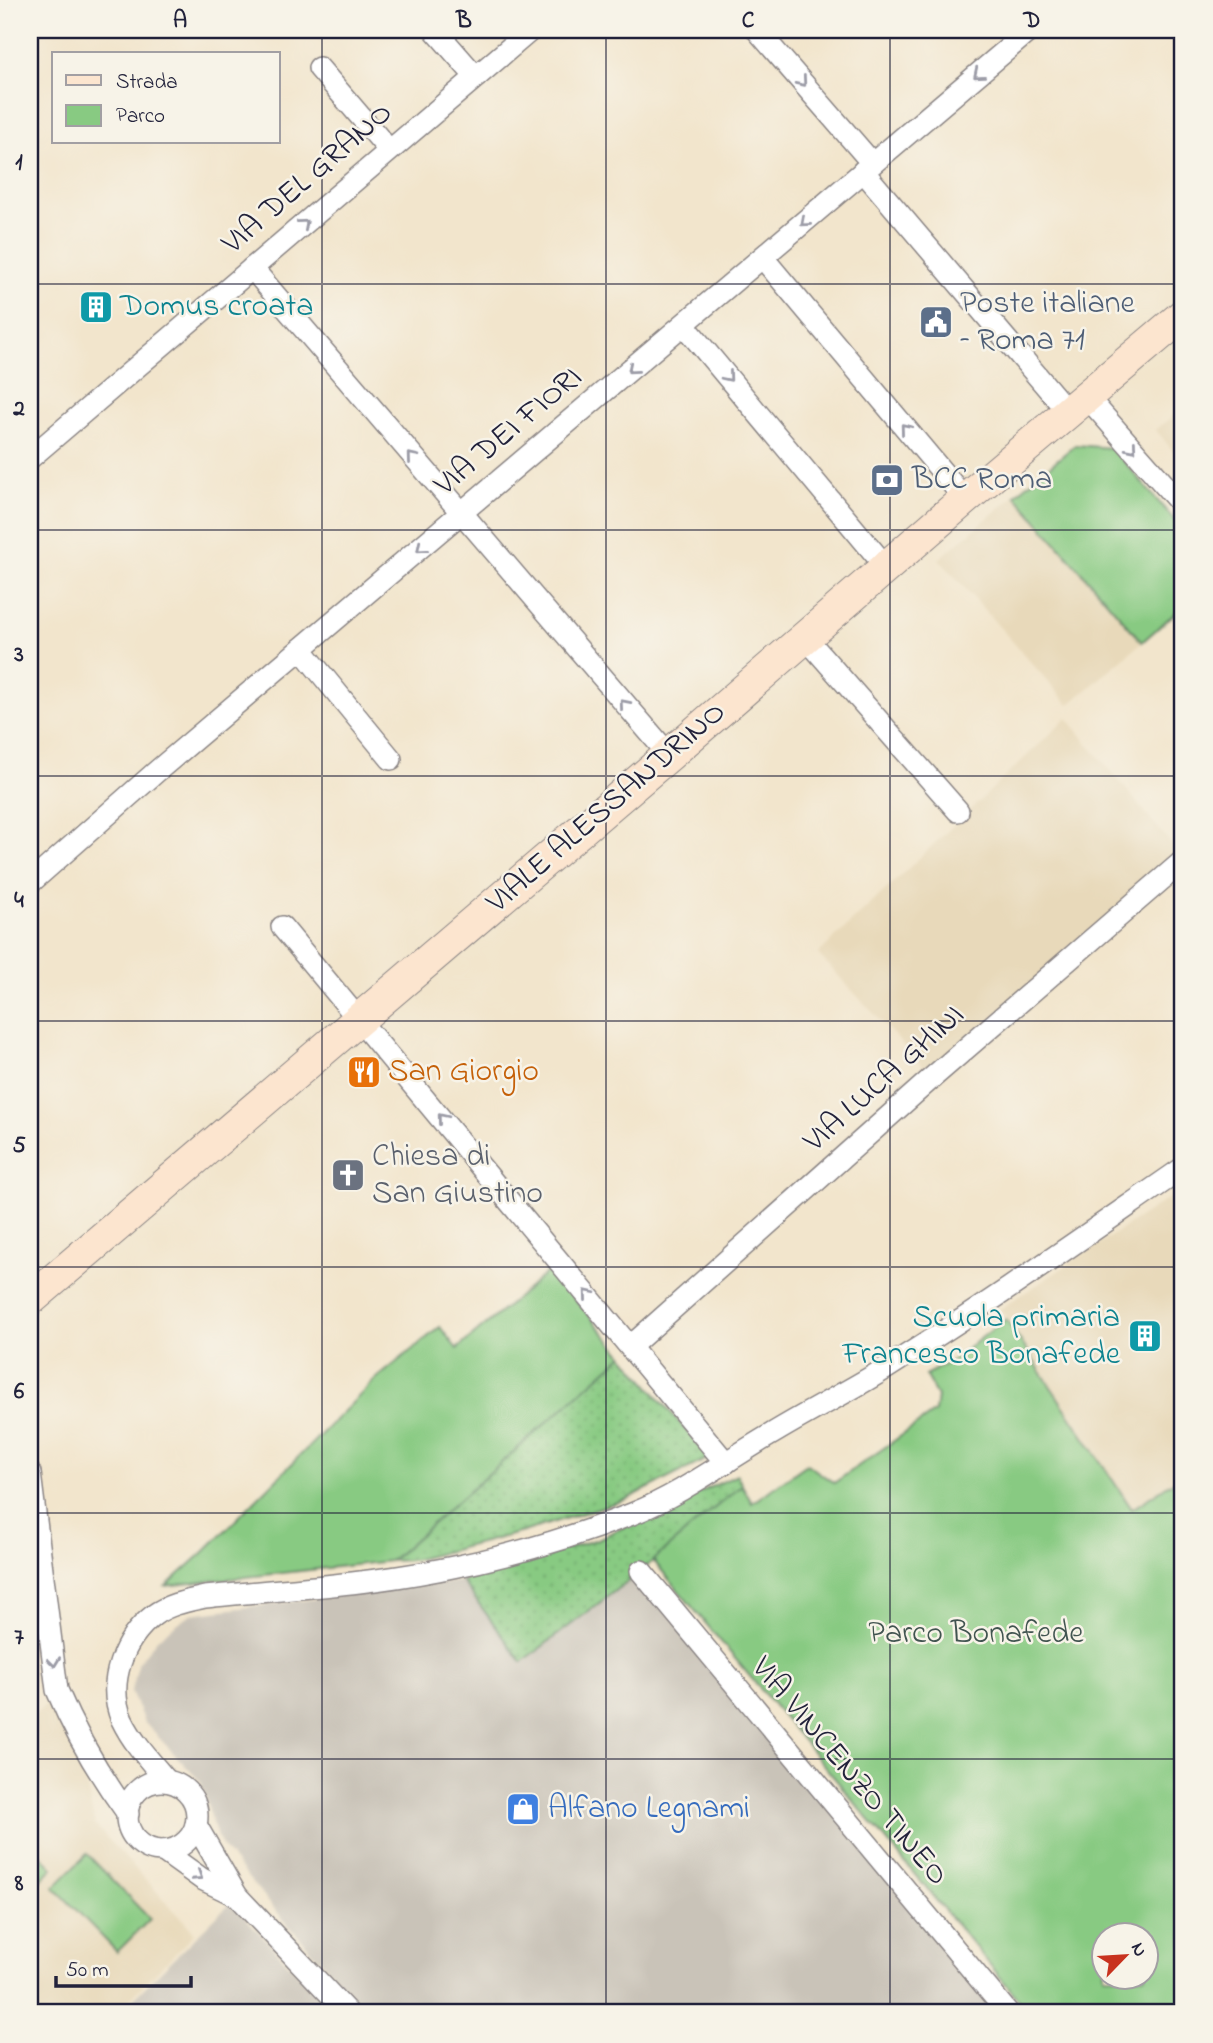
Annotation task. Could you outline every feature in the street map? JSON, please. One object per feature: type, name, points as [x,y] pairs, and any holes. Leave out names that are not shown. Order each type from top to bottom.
[{"type":"street","points":[[435,30],[476,77]]},
{"type":"street","name":"VIA DEL GRANO","points":[[30,458],[531,30]]},
{"type":"street","points":[[757,30],[868,167],[1077,404],[1183,506]]},
{"type":"street","name":"VIA DEI FIORI","points":[[30,883],[156,772],[1030,30]]},
{"type":"street","points":[[319,68],[389,150]]},
{"type":"street","points":[[763,258],[965,499]]},
{"type":"street","points":[[252,268],[668,755]]},
{"type":"street","name":"VIALE ALESSANDRINO","points":[[30,1300],[1183,315]]},
{"type":"street","points":[[684,324],[886,567]]},
{"type":"street","points":[[805,637],[958,811]]},
{"type":"street","points":[[301,649],[391,759]]},
{"type":"street","name":"VIA LUCA GHINI","points":[[631,1346],[933,1077],[1183,861]]},
{"type":"street","points":[[282,927],[726,1463]]},
{"type":"street","points":[[167,1781],[135,1742],[122,1719],[115,1696],[120,1664],[134,1634],[156,1614],[177,1603],[205,1597],[375,1580],[440,1570],[506,1554],[634,1513],[664,1499],[900,1359],[1183,1168]]},
{"type":"street","points":[[30,1473],[57,1690],[109,1788],[128,1814],[133,1835],[141,1843],[163,1851],[174,1849],[184,1843],[196,1825],[197,1813],[188,1791],[178,1784],[158,1781],[141,1788],[130,1804],[128,1814]]},
{"type":"street","name":"VIA VINCENZO TINEO","points":[[641,1571],[1008,2013]]},
{"type":"street","points":[[196,1825],[237,1896],[348,2013]]},
{"type":"street","points":[[163,1851],[202,1880],[237,1896]]},
{"type":"shaded area","points":[[1183,407],[1183,463],[1156,430]]},
{"type":"shaded area","points":[[1015,495],[1142,642],[1069,705],[939,559]]},
{"type":"shaded area","points":[[1067,718],[1183,858],[933,1077],[818,954]]},
{"type":"shaded area","points":[[1183,1189],[1183,1475],[1132,1509],[1000,1309]]},
{"type":"shaded area","name":"Alfano Legnami","points":[[641,1571],[1008,2013],[368,2013],[227,1853],[217,1837],[201,1782],[144,1722],[131,1691],[139,1662],[159,1637],[191,1614],[462,1581],[522,1662]]},
{"type":"shaded area","points":[[49,1701],[77,1743],[95,1825],[195,1933],[116,2013],[30,2013],[30,1720]]},
{"type":"shaded area","points":[[231,1902],[334,2013],[119,2013]]},
{"type":"green space","points":[[1075,445],[1112,448],[1183,530],[1183,606],[1142,642],[1015,495]]},
{"type":"green space","points":[[550,1270],[623,1355],[390,1561],[166,1586],[203,1553],[376,1379],[440,1327],[457,1349]]},
{"type":"green space","name":"Parco Bonafede","points":[[1006,1319],[1132,1509],[1183,1475],[1183,2013],[1030,2013],[653,1560],[742,1485],[752,1503],[807,1464],[834,1483],[935,1412],[937,1396],[925,1375],[950,1362]]},
{"type":"green space","points":[[623,1355],[709,1458],[627,1499],[523,1532],[414,1560],[390,1561]]},
{"type":"green space","points":[[737,1475],[742,1485],[641,1571],[522,1662],[462,1581],[598,1539]]},
{"type":"green space","points":[[30,1844],[53,1868],[34,1887],[30,1882]]},
{"type":"green space","points":[[87,1854],[150,1919],[117,1952],[54,1887]]},
{"type":"place","name":"Domus croata","points":[[96,307]]},
{"type":"place","name":"Poste italiane – Roma 71","points":[[936,322]]},
{"type":"place","name":"BCC Roma","points":[[887,480]]},
{"type":"place","name":"San Giorgio","points":[[364,1072]]},
{"type":"place","name":"Chiesa di San Giustino","points":[[348,1175]]},
{"type":"place","name":"Scuola primaria Francesco Bonafede","points":[[1145,1336]]},
{"type":"place","name":"Alfano Legnami","points":[[523,1809]]}]
